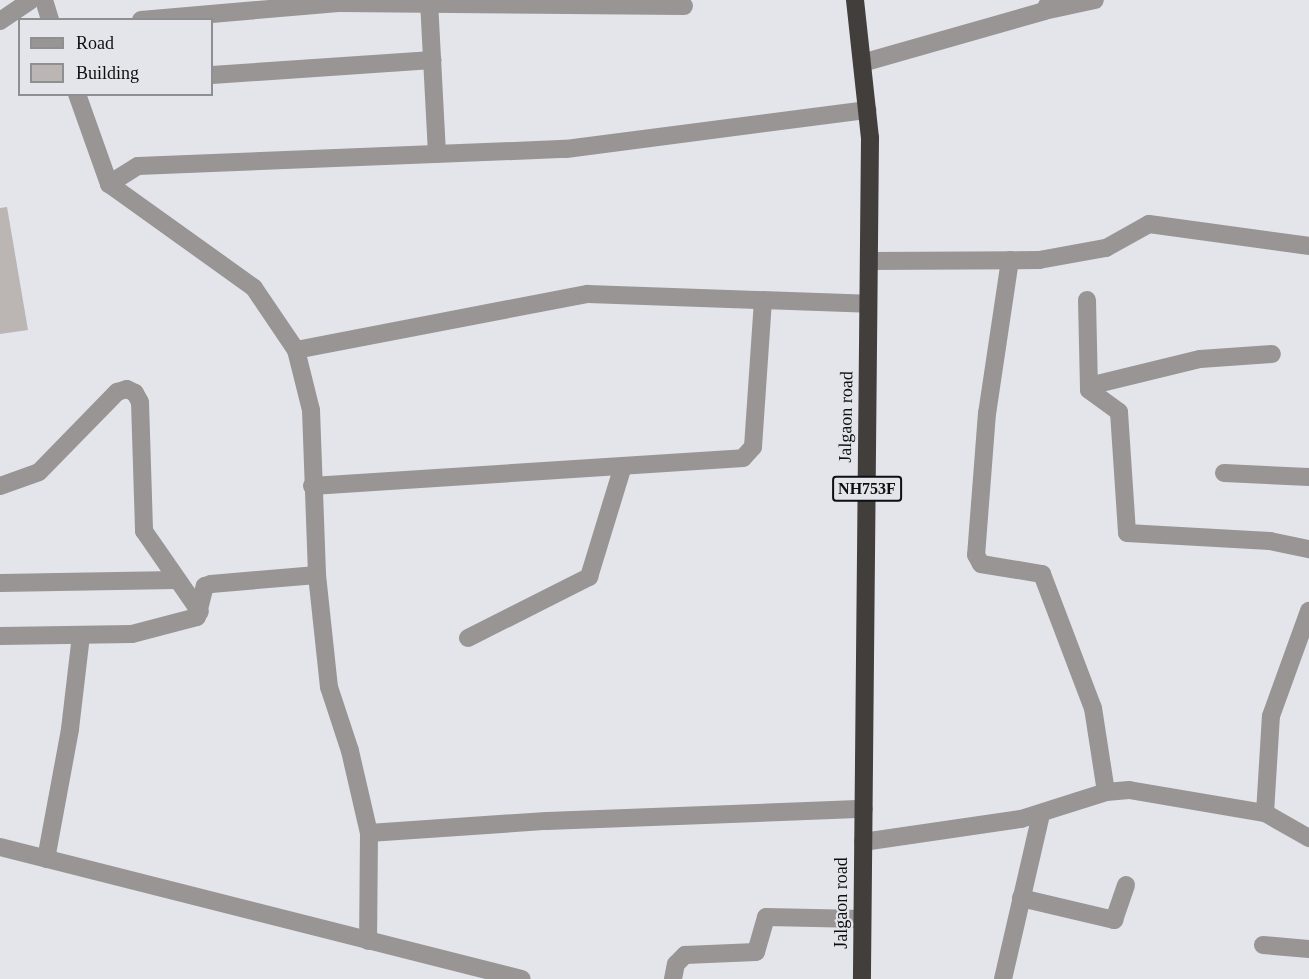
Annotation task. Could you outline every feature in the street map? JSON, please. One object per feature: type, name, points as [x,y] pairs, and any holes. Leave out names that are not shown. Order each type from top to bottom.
[{"type":"highway","name":"Jalgaon road","points":[[855,0],[867,110],[869,261],[862,979]]},
{"type":"street","points":[[0,21],[31,0]]},
{"type":"street","points":[[44,0],[49,18]]},
{"type":"street","points":[[862,63],[1047,6],[1095,0]]},
{"type":"street","points":[[429,1],[437,154]]},
{"type":"street","points":[[164,18],[338,3],[429,1],[684,6]]},
{"type":"street","points":[[213,75],[432,60]]},
{"type":"street","points":[[78,96],[109,184],[254,288],[296,350],[310,410],[317,575],[329,687],[350,751],[369,833],[368,941]]},
{"type":"street","points":[[109,184],[138,166],[566,149],[867,110]]},
{"type":"street","points":[[869,261],[1010,260],[1100,249],[1149,224],[1309,246]]},
{"type":"street","points":[[1010,260],[987,413],[976,555],[981,564],[1042,574],[1093,708],[1106,792]]},
{"type":"street","points":[[296,350],[573,295],[868,304]]},
{"type":"street","points":[[312,486],[743,458],[750,454],[763,300]]},
{"type":"street","points":[[1087,300],[1089,386],[1092,393],[1115,405],[1119,412],[1127,532],[1270,541],[1309,549]]},
{"type":"street","points":[[1089,386],[1200,359],[1272,354]]},
{"type":"street","points":[[0,486],[39,472],[117,392],[127,389],[135,393],[140,402],[144,531],[175,580],[200,612]]},
{"type":"street","points":[[468,639],[589,576],[623,466]]},
{"type":"street","points":[[1224,473],[1309,477]]},
{"type":"street","points":[[0,636],[132,634],[192,619],[200,612],[203,591],[211,584],[317,575]]},
{"type":"street","points":[[0,583],[175,580]]},
{"type":"street","points":[[1265,813],[1271,716],[1300,662],[1309,611]]},
{"type":"street","points":[[46,859],[70,729],[81,636]]},
{"type":"street","points":[[863,842],[1041,814],[1106,792],[1129,790],[1265,813],[1309,838]]},
{"type":"street","points":[[369,833],[547,821],[864,809]]},
{"type":"street","points":[[1003,979],[1041,814]]},
{"type":"street","points":[[0,847],[522,979]]},
{"type":"street","points":[[1021,898],[1114,920],[1126,885]]},
{"type":"street","points":[[673,979],[676,964],[685,955],[756,952],[766,917],[862,919]]},
{"type":"street","points":[[1263,945],[1309,949]]},
{"type":"building","points":[[7,207],[28,330],[0,334],[0,208]]}]
